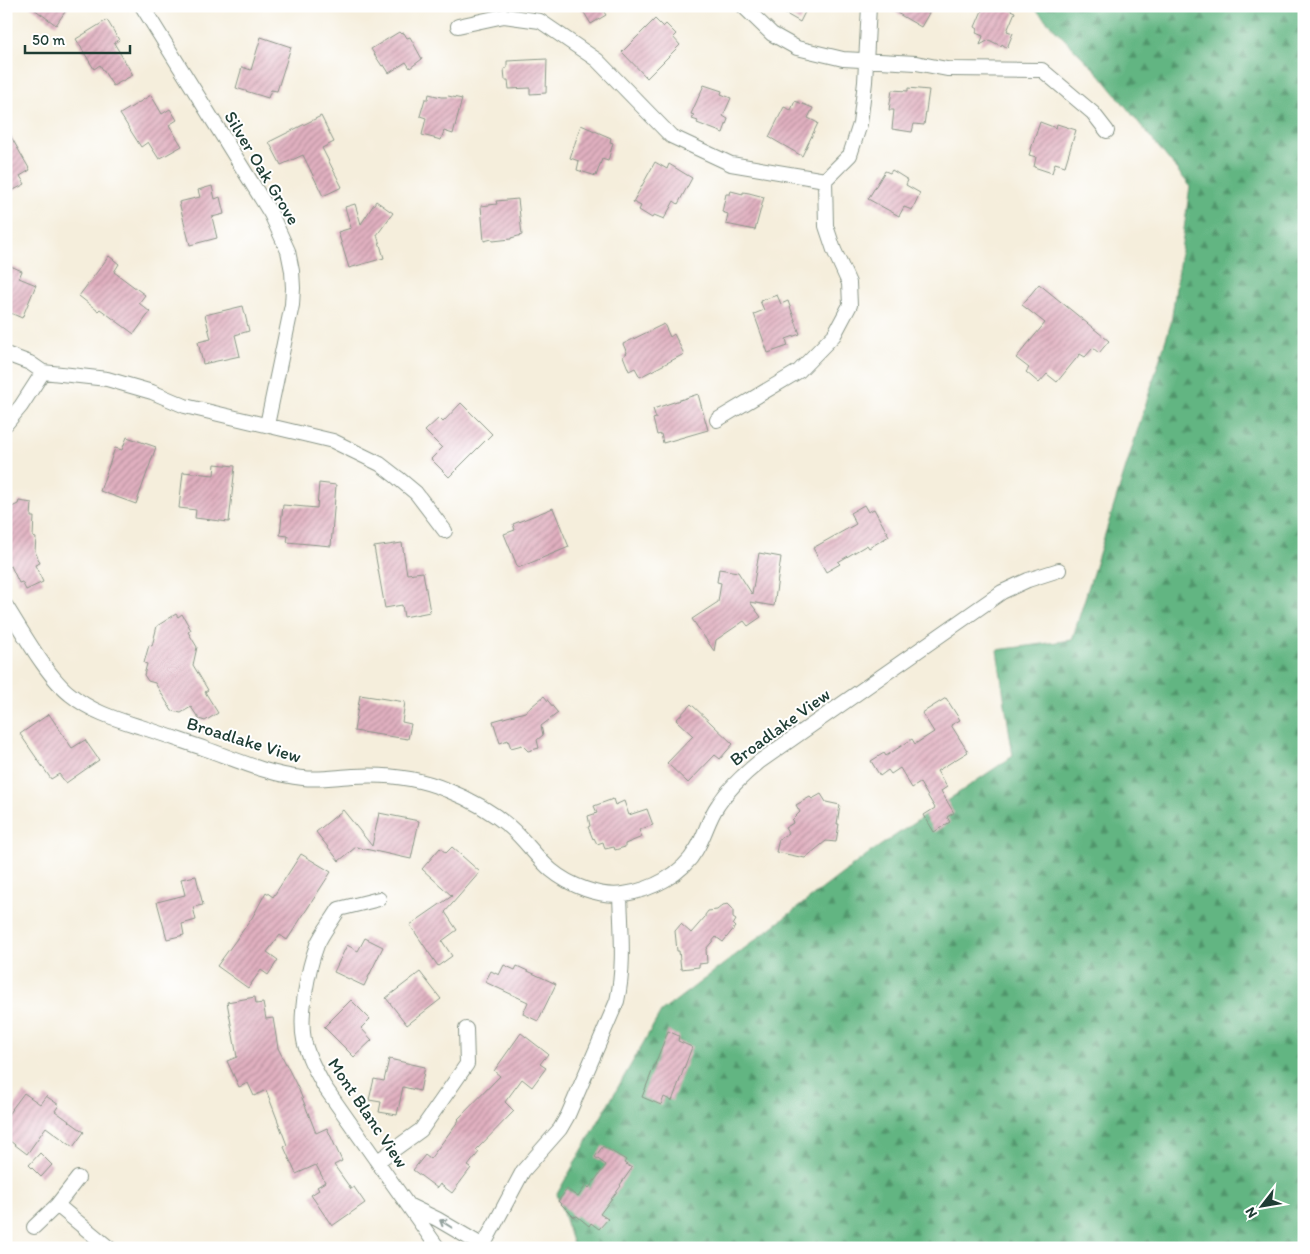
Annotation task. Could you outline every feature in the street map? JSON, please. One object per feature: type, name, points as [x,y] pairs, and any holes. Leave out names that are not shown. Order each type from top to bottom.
[{"type":"street","name":"Silver Oak Grove","points":[[142,6],[271,214],[288,251],[292,272],[292,305],[268,425]]},
{"type":"street","points":[[743,6],[772,34],[797,48],[843,59],[916,63],[947,68],[1042,70],[1093,113],[1107,131]]},
{"type":"street","points":[[717,420],[799,371],[834,335],[850,306],[849,283],[834,250],[826,226],[825,180],[850,156],[860,124],[869,6]]},
{"type":"street","points":[[458,26],[504,16],[540,21],[597,60],[671,136],[731,164],[825,180]]},
{"type":"street","points":[[6,354],[30,363],[43,372],[107,379],[152,392],[185,406],[333,441],[380,464],[416,493],[445,531]]},
{"type":"street","points":[[6,424],[21,406],[43,372]]},
{"type":"street","name":"Broadlake View","points":[[6,606],[44,664],[68,694],[100,713],[283,775],[317,779],[383,775],[433,784],[464,797],[497,817],[522,838],[552,870],[568,881],[602,893],[620,895],[637,892],[669,878],[685,864],[695,852],[717,806],[744,775],[759,762],[1002,592],[1028,580],[1059,570]]},
{"type":"street","points":[[407,1205],[437,1218],[482,1247],[523,1171],[560,1129],[568,1115],[617,1001],[622,969],[620,895]]},
{"type":"street","name":"Mont Blanc View","points":[[379,899],[339,909],[318,944],[308,973],[302,1026],[304,1041],[312,1063],[324,1086],[438,1248]]},
{"type":"street","points":[[378,1161],[420,1130],[467,1064],[466,1030]]},
{"type":"street","points":[[34,1227],[57,1205],[78,1178]]},
{"type":"street","points":[[57,1205],[109,1248]]},
{"type":"green space","points":[[1032,6],[1304,6],[1304,1248],[574,1248],[557,1194],[661,1012],[868,854],[1013,756],[997,650],[1072,640],[1171,323],[1190,186],[1101,76]]},
{"type":"building","points":[[30,6],[69,6],[56,25]]},
{"type":"building","points":[[580,6],[600,6],[606,15],[591,24]]},
{"type":"building","points":[[772,6],[808,6],[800,22]]},
{"type":"building","points":[[885,6],[933,6],[921,27]]},
{"type":"building","points":[[984,6],[1001,6],[1015,12],[1007,31],[1013,33],[1007,48],[1002,44],[1001,46],[989,40],[980,45],[983,36],[976,33],[978,29],[975,27]]},
{"type":"building","points":[[655,19],[663,27],[666,24],[676,34],[673,37],[680,45],[647,78],[622,52]]},
{"type":"building","points":[[107,20],[119,40],[114,43],[133,75],[113,86],[100,65],[94,69],[76,39]]},
{"type":"building","points":[[399,32],[401,34],[404,33],[407,38],[410,37],[422,59],[410,68],[406,62],[389,73],[371,49]]},
{"type":"building","points":[[261,37],[291,47],[277,91],[271,90],[268,98],[236,88],[242,67],[251,70]]},
{"type":"building","points":[[547,59],[546,93],[530,94],[530,88],[509,89],[508,80],[505,80],[504,69],[507,68],[507,61]]},
{"type":"building","points":[[704,85],[722,91],[721,94],[731,98],[723,116],[728,119],[723,133],[697,123],[698,121],[692,119],[694,115],[691,114]]},
{"type":"building","points":[[908,88],[929,90],[924,125],[914,124],[912,132],[892,129],[894,110],[889,110],[892,90],[908,91]]},
{"type":"building","points":[[429,94],[462,99],[453,134],[444,131],[441,140],[422,135],[426,118],[420,116],[425,99],[428,99]]},
{"type":"building","points":[[151,95],[162,114],[170,109],[177,120],[169,125],[182,146],[159,159],[148,142],[141,147],[120,114]]},
{"type":"building","points":[[795,101],[813,108],[808,118],[818,123],[802,156],[769,137],[784,107],[791,110]]},
{"type":"building","points":[[321,116],[334,142],[322,148],[342,187],[323,196],[303,155],[281,165],[269,142]]},
{"type":"building","points":[[1040,122],[1056,128],[1057,124],[1076,130],[1065,166],[1055,163],[1052,173],[1034,167],[1036,157],[1029,155]]},
{"type":"building","points":[[581,125],[611,138],[610,142],[613,143],[608,161],[602,159],[596,176],[577,170],[579,161],[570,158]]},
{"type":"building","points":[[6,128],[30,170],[20,176],[25,184],[6,194]]},
{"type":"building","points":[[655,162],[667,169],[669,164],[692,178],[678,204],[674,201],[664,219],[654,215],[652,218],[639,210],[641,206],[633,202]]},
{"type":"building","points":[[892,170],[908,180],[906,185],[920,193],[912,210],[904,207],[899,216],[868,199],[885,171],[890,173]]},
{"type":"building","points":[[212,186],[215,199],[220,197],[224,214],[212,217],[217,238],[190,245],[179,202],[200,197],[198,190]]},
{"type":"building","points":[[731,191],[764,197],[755,230],[726,224],[728,214],[722,212],[726,194],[730,194]]},
{"type":"building","points":[[518,199],[522,235],[511,239],[484,241],[481,206],[497,204],[496,201]]},
{"type":"building","points":[[376,201],[393,213],[377,235],[384,258],[349,268],[338,232],[351,228],[345,207],[355,204],[361,224]]},
{"type":"building","points":[[109,256],[119,264],[114,272],[145,295],[139,303],[150,312],[134,334],[100,309],[98,311],[79,296]]},
{"type":"building","points":[[6,264],[22,271],[19,278],[36,285],[22,318],[6,311]]},
{"type":"building","points":[[1039,284],[1109,341],[1099,353],[1093,348],[1085,357],[1080,354],[1057,382],[1047,374],[1039,383],[1026,372],[1029,368],[1016,358],[1045,323],[1022,305]]},
{"type":"building","points":[[777,295],[781,304],[788,301],[800,334],[786,339],[788,346],[768,353],[754,314],[764,310],[760,301]]},
{"type":"building","points":[[243,306],[249,331],[235,335],[240,356],[203,364],[198,342],[211,339],[205,315]]},
{"type":"building","points":[[664,324],[670,337],[674,334],[684,354],[640,377],[635,368],[629,371],[623,356],[627,353],[623,344]]},
{"type":"building","points":[[698,394],[708,430],[663,443],[661,434],[657,435],[653,419],[656,418],[653,409]]},
{"type":"building","points":[[461,403],[492,434],[449,477],[431,459],[442,448],[425,431],[439,418],[443,422]]},
{"type":"building","points":[[127,437],[156,447],[136,504],[100,491],[115,448],[122,450]]},
{"type":"building","points":[[215,464],[235,466],[229,522],[195,518],[196,510],[179,508],[183,472],[214,475]]},
{"type":"building","points":[[319,483],[336,485],[331,546],[287,542],[288,536],[280,535],[283,505],[317,508]]},
{"type":"building","points":[[19,501],[32,503],[31,517],[34,517],[33,537],[36,538],[35,551],[40,563],[35,565],[43,582],[26,590],[22,582],[19,583],[11,566],[6,568],[6,510],[18,504]]},
{"type":"building","points":[[864,505],[868,512],[874,509],[889,536],[869,548],[867,545],[838,562],[840,564],[826,572],[813,548],[856,524],[850,513]]},
{"type":"building","points":[[553,508],[569,547],[518,568],[504,534],[515,530],[513,524]]},
{"type":"building","points":[[402,543],[407,574],[423,572],[430,612],[404,617],[402,605],[385,608],[374,547]]},
{"type":"building","points":[[759,553],[781,557],[774,606],[750,602],[761,617],[748,626],[744,621],[716,640],[714,651],[692,619],[718,602],[721,583],[717,582],[719,569],[738,572],[752,594]]},
{"type":"building","points":[[176,614],[178,617],[182,614],[191,630],[188,632],[197,647],[193,665],[208,690],[205,692],[218,713],[205,721],[199,719],[191,707],[181,713],[172,711],[155,683],[148,681],[144,675],[147,664],[144,663],[149,645],[152,646],[157,626]]},
{"type":"building","points":[[360,695],[405,702],[402,722],[411,724],[408,739],[354,731]]},
{"type":"building","points":[[544,696],[558,713],[541,726],[543,735],[537,740],[539,748],[528,751],[522,745],[511,748],[508,740],[500,743],[493,721],[525,712]]},
{"type":"building","points":[[946,698],[960,720],[951,725],[968,752],[937,771],[947,787],[941,791],[954,813],[947,817],[950,822],[934,832],[924,815],[935,808],[920,783],[912,788],[900,768],[891,774],[888,770],[880,776],[871,761],[884,753],[886,756],[912,739],[915,744],[934,732],[922,713]]},
{"type":"building","points":[[691,704],[733,744],[720,759],[715,755],[688,783],[667,763],[693,736],[676,720]]},
{"type":"building","points":[[49,714],[72,748],[85,740],[99,760],[66,783],[59,774],[51,779],[20,734]]},
{"type":"building","points":[[821,794],[826,802],[840,805],[836,842],[826,841],[805,858],[776,852],[779,839],[788,833],[785,828],[793,823],[792,820],[800,812],[796,805],[810,797],[812,799]]},
{"type":"building","points":[[613,799],[615,805],[624,801],[629,815],[647,809],[653,825],[639,830],[642,837],[625,844],[625,847],[615,850],[614,847],[605,849],[603,842],[597,844],[588,827],[590,826],[588,816],[597,813],[594,806]]},
{"type":"building","points":[[343,810],[372,846],[379,813],[419,821],[411,859],[356,847],[339,861],[316,832]]},
{"type":"building","points":[[452,847],[480,872],[445,912],[457,930],[442,941],[452,956],[438,966],[410,925],[452,896],[422,869],[440,848],[446,853]]},
{"type":"building","points":[[301,854],[331,872],[287,940],[280,935],[267,952],[278,960],[268,975],[261,970],[248,988],[217,966],[252,918],[266,892],[273,897]]},
{"type":"building","points":[[196,876],[203,905],[193,907],[196,920],[182,924],[184,935],[167,939],[157,902],[185,895],[181,879]]},
{"type":"building","points":[[728,904],[733,909],[733,918],[736,920],[733,925],[735,927],[723,942],[716,937],[706,949],[707,963],[699,964],[699,967],[681,969],[675,931],[681,924],[691,933],[708,911],[717,910],[723,905]]},
{"type":"building","points":[[365,938],[383,947],[364,986],[334,972],[347,945],[358,951]]},
{"type":"building","points":[[504,965],[515,970],[517,966],[556,984],[538,1021],[523,1014],[528,1002],[485,982],[491,971],[499,975]]},
{"type":"building","points":[[420,972],[441,999],[407,1025],[386,998]]},
{"type":"building","points":[[255,997],[256,1004],[263,1003],[266,1019],[273,1018],[278,1048],[299,1090],[316,1133],[327,1128],[342,1161],[334,1165],[351,1189],[354,1187],[365,1203],[332,1226],[311,1195],[319,1190],[317,1187],[325,1182],[316,1165],[296,1174],[284,1147],[287,1145],[266,1090],[254,1096],[248,1083],[239,1087],[227,1061],[237,1057],[227,1002]]},
{"type":"building","points":[[351,1000],[370,1019],[361,1028],[372,1040],[354,1057],[324,1027]]},
{"type":"building","points":[[668,1031],[679,1036],[678,1041],[692,1047],[672,1101],[664,1097],[661,1105],[642,1097]]},
{"type":"building","points":[[521,1033],[548,1054],[540,1064],[546,1068],[532,1087],[522,1079],[505,1102],[514,1111],[476,1150],[479,1152],[468,1166],[471,1168],[452,1193],[440,1184],[437,1188],[413,1170],[425,1155],[430,1159],[458,1119],[500,1076],[494,1071]]},
{"type":"building","points":[[389,1059],[425,1067],[420,1091],[403,1087],[397,1115],[379,1112],[381,1102],[369,1100],[374,1079],[384,1081]]},
{"type":"building","points":[[24,1093],[40,1104],[46,1096],[59,1105],[55,1111],[84,1132],[73,1147],[46,1127],[27,1154],[6,1138],[6,1117]]},
{"type":"building","points":[[603,1146],[626,1160],[624,1163],[632,1168],[600,1214],[608,1219],[599,1229],[591,1223],[589,1226],[577,1216],[574,1217],[558,1201],[567,1189],[578,1197],[586,1185],[589,1188],[606,1165],[595,1157]]},
{"type":"building","points":[[40,1153],[52,1165],[41,1177],[29,1165]]}]
